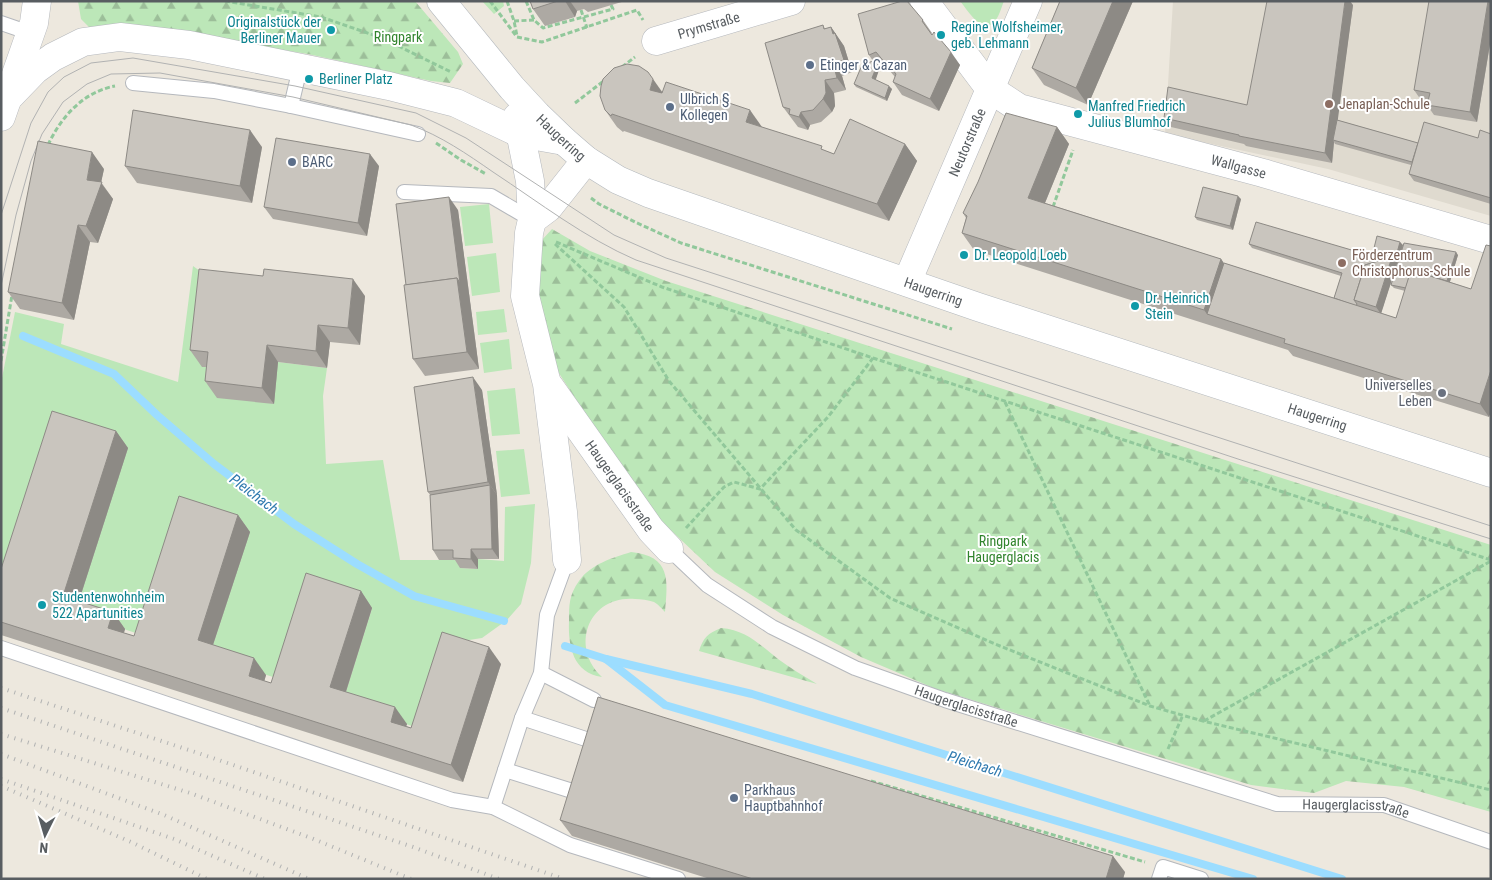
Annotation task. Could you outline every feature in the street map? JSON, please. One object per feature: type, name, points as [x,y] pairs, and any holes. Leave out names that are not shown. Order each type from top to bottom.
[{"type":"street","points":[[4,108],[34,19],[52,1]]},
{"type":"street","name":"Haugerring","points":[[441,1],[512,88],[537,115],[586,160],[618,180],[648,193],[988,310],[1491,473]]},
{"type":"street","name":"Prymstraße","points":[[656,41],[791,1]]},
{"type":"street","name":"Wallgasse","points":[[924,1],[990,89],[1019,108],[1263,173],[1491,240]]},
{"type":"street","name":"Neutorstraße","points":[[907,282],[1028,1]]},
{"type":"street","points":[[4,108],[35,70],[53,58],[83,42],[120,37],[189,45],[389,86],[456,103],[520,133],[564,141]]},
{"type":"street","points":[[512,88],[520,133]]},
{"type":"street","name":"Haugerglacisstraße","points":[[520,133],[530,181],[532,220],[529,233],[525,296],[547,384],[564,512],[567,560]]},
{"type":"street","points":[[532,220],[548,208],[586,160]]},
{"type":"street","name":"Haugerglacisstraße","points":[[547,384],[660,539]]},
{"type":"lane","points":[[1,23],[34,19]]},
{"type":"lane","points":[[291,106],[300,68]]},
{"type":"lane","points":[[133,84],[214,91],[418,134]]},
{"type":"lane","points":[[404,192],[491,196],[532,220]]},
{"type":"lane","name":"Haugerglacisstraße","points":[[660,539],[707,585],[772,626],[855,668],[945,700],[1277,804],[1384,806],[1491,842]]},
{"type":"lane","name":"Haugerglacisstraße","points":[[493,807],[522,718],[541,673],[547,615],[567,560]]},
{"type":"lane","points":[[1,648],[452,800],[493,807],[570,845],[678,879]]},
{"type":"lane","points":[[541,673],[594,700]]},
{"type":"lane","points":[[522,718],[601,744]]},
{"type":"lane","points":[[505,770],[585,795]]},
{"type":"lane","points":[[1161,873],[1201,879]]},
{"type":"path","points":[[225,1],[321,17],[382,38],[451,72]]},
{"type":"path","points":[[490,1],[517,37],[542,42],[637,10],[656,41],[619,69]]},
{"type":"path","points":[[507,1],[517,37]]},
{"type":"path","points":[[526,1],[534,20],[543,28],[613,9],[611,5]]},
{"type":"path","points":[[581,10],[587,28]]},
{"type":"path","points":[[514,21],[534,20]]},
{"type":"path","points":[[575,103],[612,75]]},
{"type":"path","points":[[46,149],[69,111],[83,99],[104,88],[133,84]]},
{"type":"path","points":[[1053,207],[1082,125]]},
{"type":"path","points":[[435,143],[456,156]]},
{"type":"path","points":[[1491,561],[873,358],[662,286],[551,240],[624,307],[669,381],[796,530],[890,598],[995,644],[1150,706],[1203,721],[1491,790]]},
{"type":"path","points":[[1,361],[14,288]]},
{"type":"path","points":[[760,489],[828,417],[873,358]]},
{"type":"path","points":[[1004,401],[1150,706]]},
{"type":"path","points":[[660,539],[669,533],[688,527],[724,487],[734,482],[760,489]]},
{"type":"path","points":[[1203,721],[1491,561]]},
{"type":"path","points":[[1160,767],[1183,716]]},
{"type":"path","points":[[865,780],[1161,873]]},
{"type":"shaded area","name":"Jenaplan-Schule","points":[[1173,1],[1491,1],[1491,216],[1328,169],[1165,134]]},
{"type":"green space","name":"Ringpark","points":[[78,1],[415,1],[458,52],[463,64],[450,83],[431,81],[308,54],[221,40],[91,29],[81,19]]},
{"type":"green space","points":[[482,1],[503,1],[504,6],[494,14]]},
{"type":"green space","points":[[960,1],[1004,1],[997,18],[988,26],[979,23]]},
{"type":"green space","points":[[489,204],[493,243],[465,246],[460,207]]},
{"type":"green space","name":"Ringpark Haugerglacis","points":[[552,229],[590,251],[666,281],[1491,545],[1491,812],[1404,787],[1346,781],[1314,793],[1251,785],[936,689],[861,657],[783,615],[715,572],[660,520],[597,432],[553,364],[539,298],[541,241]]},
{"type":"green space","points":[[496,253],[500,292],[472,296],[467,257]]},
{"type":"green space","points":[[193,266],[211,279],[278,362],[327,368],[323,396],[326,464],[383,460],[400,560],[460,560],[460,568],[478,569],[478,559],[504,561],[505,507],[535,504],[531,563],[521,604],[507,620],[482,638],[456,642],[428,731],[342,704],[372,608],[289,682],[209,657],[249,533],[151,638],[75,613],[1,601],[1,383],[15,312],[64,324],[61,344],[178,382]]},
{"type":"green space","points":[[504,309],[507,332],[478,335],[476,312]]},
{"type":"green space","points":[[509,339],[512,369],[484,373],[480,343]]},
{"type":"green space","points":[[515,388],[520,434],[492,436],[487,391]]},
{"type":"green space","points":[[524,449],[530,494],[501,497],[496,451]]},
{"type":"green space","points":[[631,552],[644,554],[660,564],[666,580],[665,612],[654,602],[635,599],[619,600],[606,605],[596,614],[589,625],[586,638],[587,651],[592,665],[602,677],[584,670],[574,657],[569,630],[570,600],[579,581],[590,570],[602,562]]},
{"type":"green space","points":[[721,628],[730,629],[752,639],[817,684],[699,651],[707,636]]},
{"type":"building","points":[[530,1],[558,1],[533,9]]},
{"type":"building","points":[[907,1],[923,20],[932,35],[934,32],[951,52],[930,99],[893,82],[896,74],[891,68],[876,52],[869,55],[858,14]]},
{"type":"building","points":[[1060,1],[1113,1],[1076,88],[1032,68]]},
{"type":"building","points":[[1267,1],[1345,1],[1325,153],[1239,136],[1164,118],[1168,87],[1247,105]]},
{"type":"building","points":[[1429,1],[1488,1],[1470,112],[1427,105],[1430,93],[1414,90]]},
{"type":"building","points":[[823,25],[824,29],[831,27],[833,34],[835,33],[844,60],[833,63],[837,78],[825,80],[826,93],[813,110],[801,112],[799,117],[789,114],[790,109],[783,107],[765,43]]},
{"type":"building","points":[[873,61],[875,64],[878,63],[872,78],[889,86],[885,98],[854,84],[862,65]]},
{"type":"building","points":[[627,64],[639,66],[648,72],[653,79],[650,90],[662,93],[666,82],[750,110],[746,122],[822,146],[821,149],[834,154],[850,119],[905,144],[877,204],[612,114],[611,116],[605,110],[600,96],[603,79],[614,68]]},
{"type":"building","points":[[133,110],[250,130],[240,186],[125,166]]},
{"type":"building","points":[[1006,113],[1057,127],[1028,198],[1221,259],[1204,310],[962,233],[967,216],[963,213],[978,182]]},
{"type":"building","points":[[1337,120],[1418,143],[1412,162],[1333,140]]},
{"type":"building","points":[[1424,122],[1478,138],[1480,130],[1491,134],[1491,198],[1409,174]]},
{"type":"building","points":[[276,138],[370,154],[358,223],[264,207]]},
{"type":"building","points":[[38,141],[92,152],[87,180],[102,182],[86,226],[78,225],[62,303],[8,292]]},
{"type":"building","points":[[1203,187],[1238,196],[1230,226],[1195,217]]},
{"type":"building","points":[[449,197],[460,283],[457,278],[406,285],[396,204]]},
{"type":"building","points":[[1256,222],[1372,256],[1377,236],[1400,242],[1395,260],[1392,257],[1365,265],[1354,300],[1357,304],[1356,306],[1334,298],[1342,273],[1249,244]]},
{"type":"building","points":[[1404,243],[1456,252],[1447,281],[1411,270],[1406,288],[1391,285]]},
{"type":"building","points":[[1486,245],[1491,246],[1491,370],[1480,404],[1284,343],[1285,339],[1207,314],[1224,263],[1396,318],[1411,270],[1471,289]]},
{"type":"building","points":[[1392,257],[1376,307],[1354,300],[1365,265]]},
{"type":"building","points":[[199,269],[263,276],[264,269],[353,279],[348,328],[318,325],[316,351],[267,345],[262,388],[205,381],[208,352],[190,350]]},
{"type":"building","points":[[457,278],[467,352],[413,359],[404,285]]},
{"type":"building","points":[[473,377],[488,482],[428,492],[414,387]]},
{"type":"building","name":"Studentenwohnheim 522 Apartunities","points":[[52,411],[116,431],[63,596],[113,612],[108,628],[134,636],[179,496],[238,515],[198,640],[254,658],[249,676],[271,683],[306,573],[361,591],[330,687],[395,707],[391,722],[411,728],[442,632],[489,647],[451,765],[1,622],[1,569]]},
{"type":"building","points":[[490,485],[492,549],[471,549],[471,559],[453,558],[453,550],[433,550],[430,495]]},
{"type":"building","name":"Parkhaus Hauptbahnhof","points":[[598,697],[1113,856],[1106,879],[753,879],[560,820]]},
{"type":"waterway","name":"Pleichach","points":[[23,336],[114,374],[157,415],[214,464],[294,524],[357,564],[414,596],[504,621]]},
{"type":"waterway","name":"Pleichach","points":[[565,646],[606,659],[665,705],[1253,879]]},
{"type":"waterway","name":"Pleichach","points":[[606,659],[752,694],[1342,879]]},
{"type":"tram line","points":[[1,215],[31,123],[48,92],[64,77],[91,63],[133,58],[295,86],[416,113],[466,138],[614,235],[666,258],[1491,526]]},
{"type":"tram line","points":[[1,286],[16,215],[31,161],[42,134],[63,102],[87,84],[111,74],[160,73],[293,97],[411,125],[433,134],[454,146],[581,231],[636,260],[1241,460],[1491,539]]},
{"type":"railway","points":[[1,688],[210,757],[564,879]]},
{"type":"railway","points":[[1,708],[413,847],[499,879]]},
{"type":"railway","points":[[1,734],[190,793],[311,838],[411,879]]},
{"type":"railway","points":[[1,754],[164,815],[309,879]]},
{"type":"railway","points":[[1,779],[174,839],[265,879]]},
{"type":"railway","points":[[1,786],[131,842],[207,879]]},
{"type":"place","name":"Originalstück der Berliner Mauer","points":[[331,30]]},
{"type":"place","name":"Regine Wolfsheimer, geb. Lehmann","points":[[941,35]]},
{"type":"place","name":"Etinger & Cazan","points":[[810,65]]},
{"type":"place","name":"Berliner Platz","points":[[309,79]]},
{"type":"place","name":"Jenaplan-Schule","points":[[1329,104]]},
{"type":"place","name":"Ulbrich § Kollegen","points":[[670,107]]},
{"type":"place","name":"Manfred Friedrich Julius Blumhof","points":[[1078,114]]},
{"type":"place","name":"BARC","points":[[292,162]]},
{"type":"place","name":"Dr. Leopold Loeb","points":[[964,255]]},
{"type":"place","name":"Förderzentrum Christophorus-Schule","points":[[1342,263]]},
{"type":"place","name":"Dr. Heinrich Stein","points":[[1135,306]]},
{"type":"place","name":"Universelles Leben","points":[[1442,393]]},
{"type":"place","name":"Studentenwohnheim 522 Apartunities","points":[[42,605]]},
{"type":"place","name":"Parkhaus Hauptbahnhof","points":[[734,798]]}]
